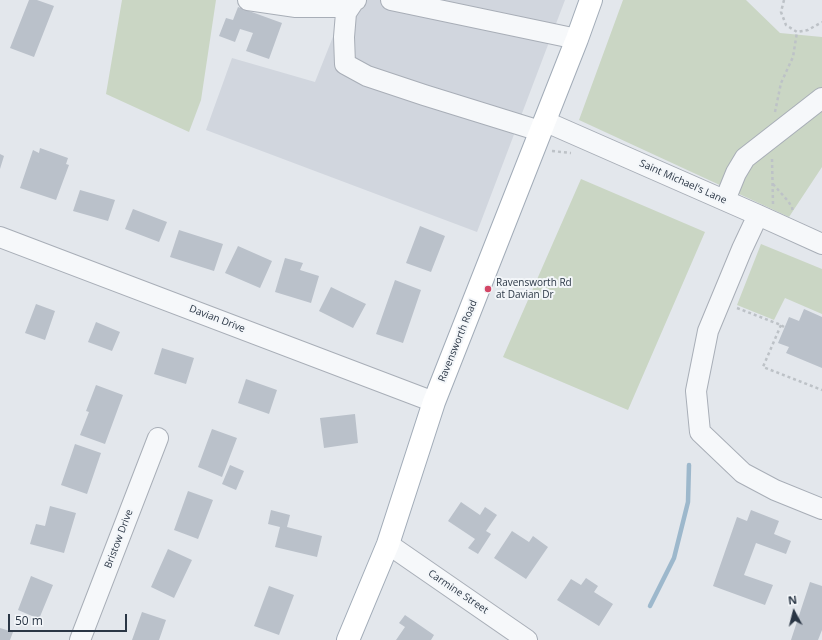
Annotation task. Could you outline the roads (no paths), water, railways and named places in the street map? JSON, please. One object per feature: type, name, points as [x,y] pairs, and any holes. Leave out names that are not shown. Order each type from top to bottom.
[{"type":"main road","name":"Ravensworth Road","points":[[348,640],[388,544],[434,402],[591,0]]},
{"type":"street","points":[[248,0],[296,7],[336,6],[344,9],[351,7]]},
{"type":"street","points":[[391,0],[577,39]]},
{"type":"street","name":"Saint Michael's Lane","points":[[351,7],[344,37],[344,64],[367,76],[424,95],[542,126],[725,200],[822,244]]},
{"type":"street","points":[[725,200],[736,173],[745,158],[822,98]]},
{"type":"street","points":[[758,214],[708,331],[696,391],[700,432],[743,472],[775,490],[822,509]]},
{"type":"street","name":"Davian Drive","points":[[0,237],[434,402]]},
{"type":"street","name":"Bristow Drive","points":[[80,640],[158,438]]},
{"type":"street","name":"Carmine Street","points":[[388,544],[527,640]]},
{"type":"waterway","points":[[650,606],[674,558],[688,502],[689,465]]},
{"type":"place","name":"Ravensworth Rd at Davian Dr","points":[[488,289]]}]
